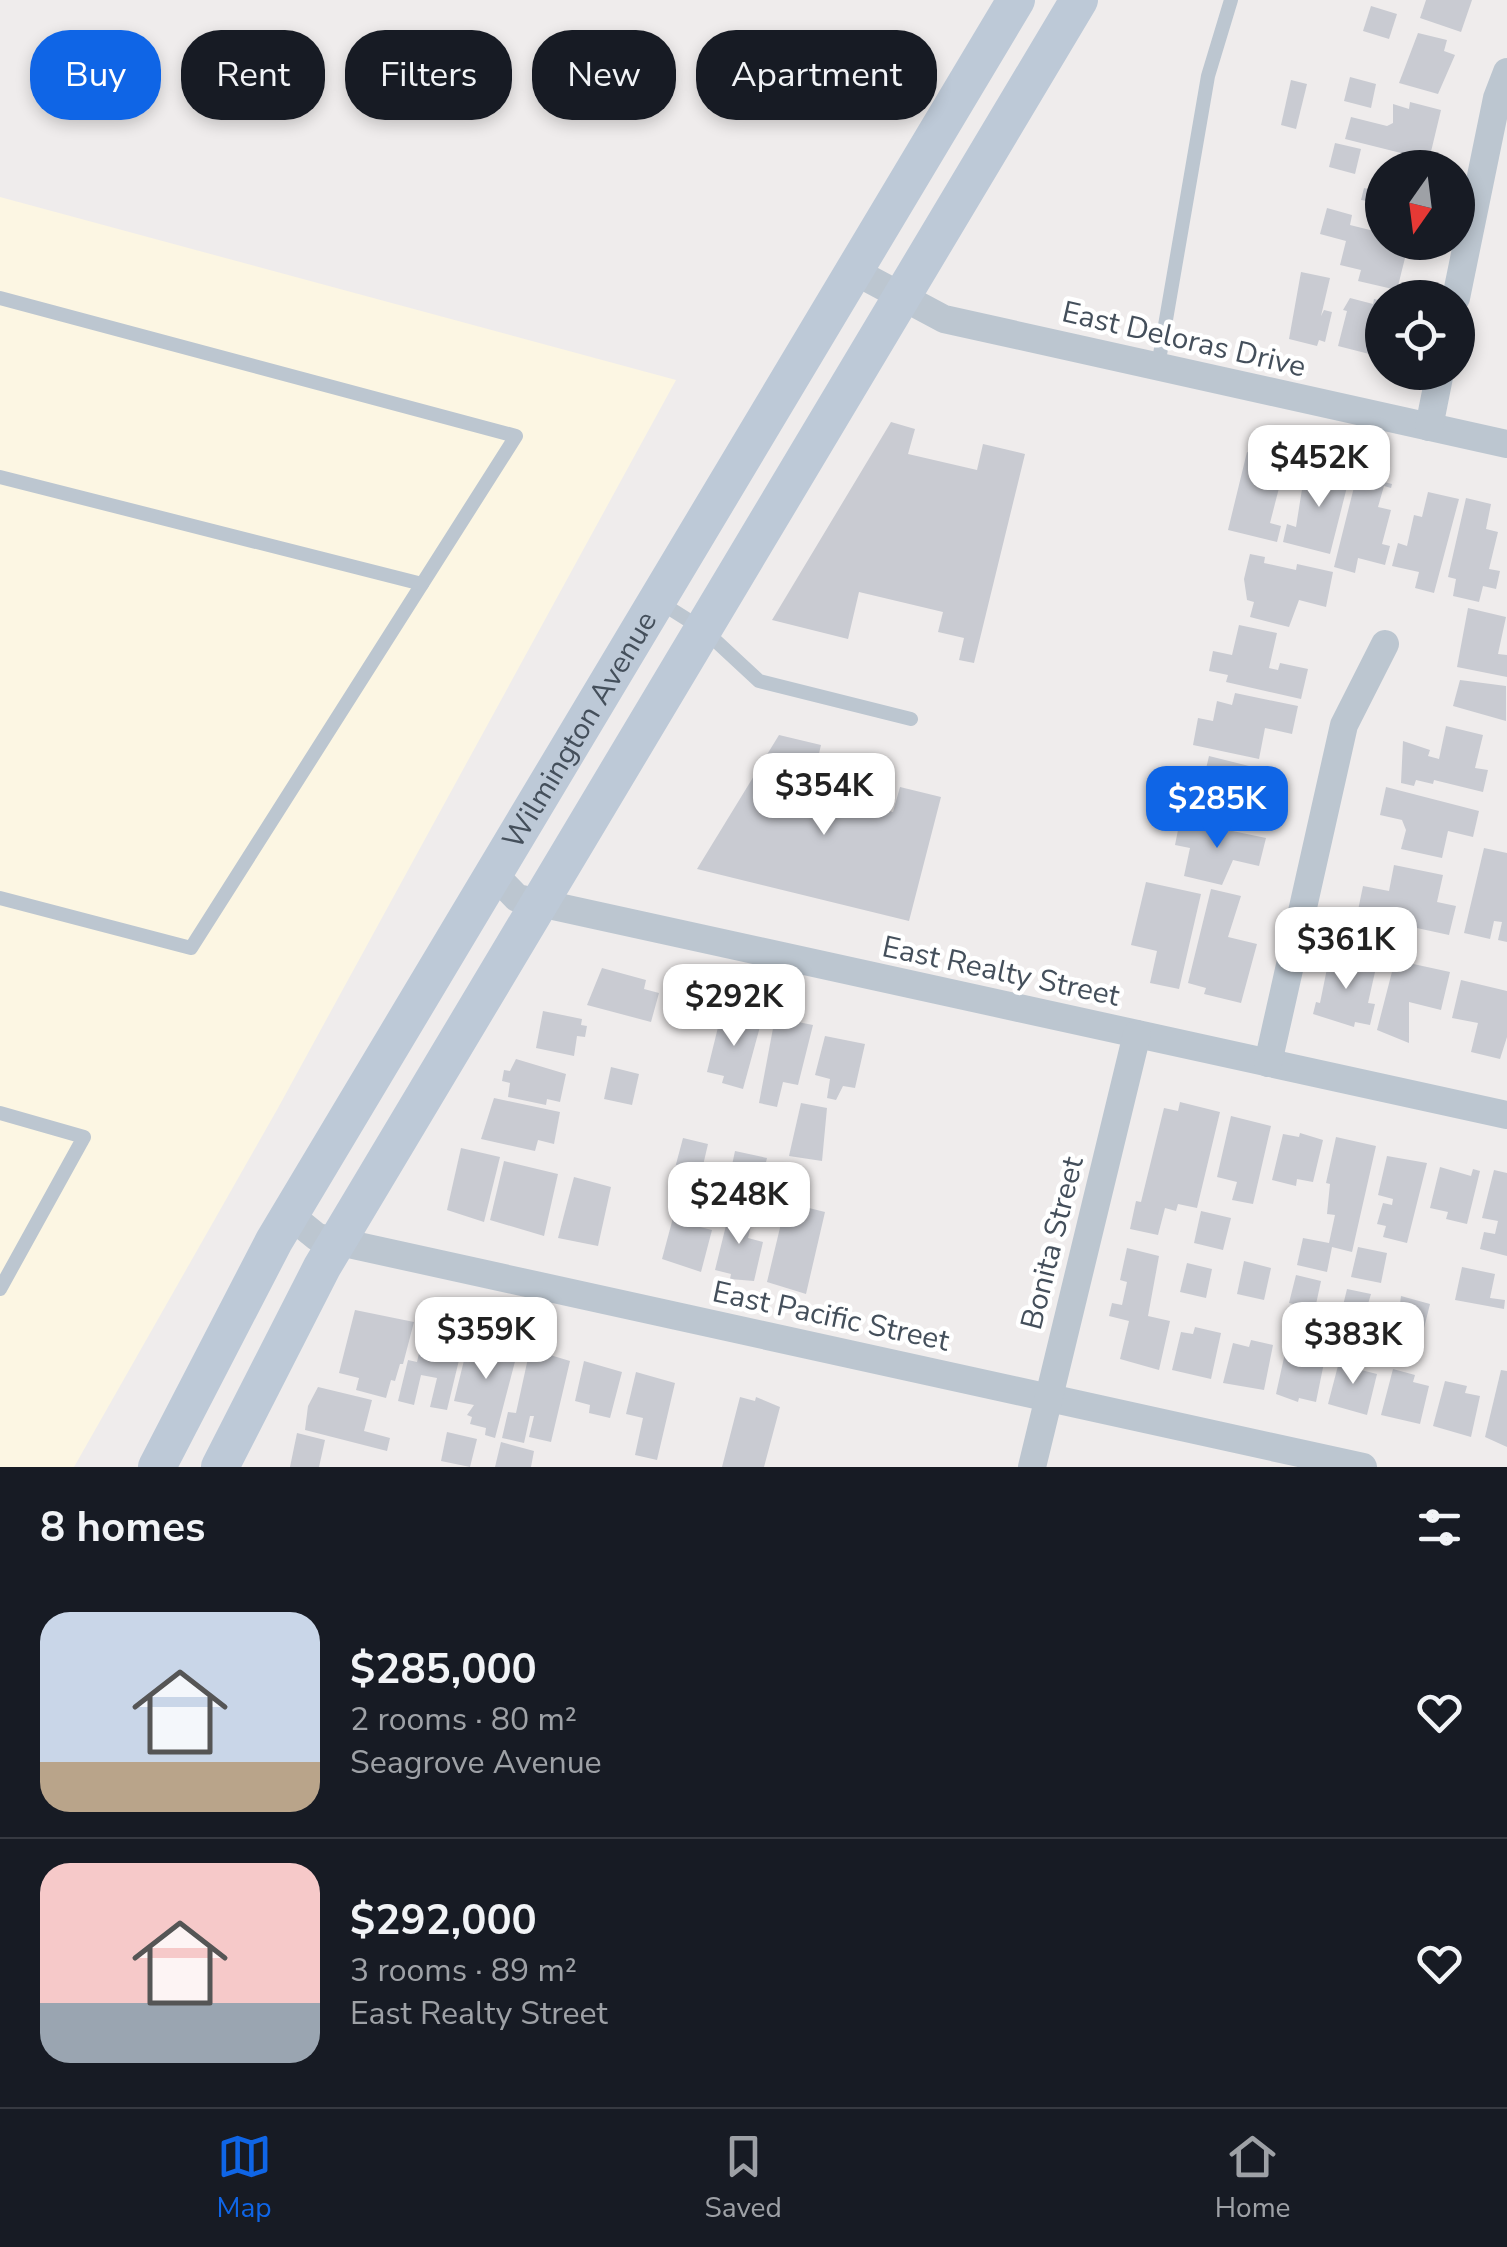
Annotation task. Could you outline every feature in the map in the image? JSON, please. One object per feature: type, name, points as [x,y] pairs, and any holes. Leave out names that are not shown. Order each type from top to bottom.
[{"type":"main road","name":"Wilmington Avenue","points":[[157,1467],[274,1240],[1016,0]]},
{"type":"main road","name":"Wilmington Avenue","points":[[220,1467],[338,1241],[1079,0]]},
{"type":"street","points":[[1460,280],[1497,98],[1507,72]]},
{"type":"street","name":"East Deloras Drive","points":[[856,272],[944,319],[1507,444]]},
{"type":"street","points":[[1428,427],[1436,390]]},
{"type":"street","points":[[1268,1063],[1344,725],[1385,644]]},
{"type":"street","name":"East Realty Street","points":[[492,872],[517,898],[1507,1116]]},
{"type":"street","name":"Bonita Street","points":[[1032,1467],[1136,1034]]},
{"type":"street","name":"East Pacific Street","points":[[291,1216],[317,1237],[1363,1467]]},
{"type":"lane","points":[[1158,366],[1198,125],[1231,0]]},
{"type":"lane","points":[[0,298],[516,436],[192,948],[0,898]]},
{"type":"lane","points":[[0,477],[422,584]]},
{"type":"lane","points":[[658,601],[704,630],[759,681],[912,719]]},
{"type":"lane","points":[[0,1114],[84,1137],[0,1290]]},
{"type":"shaded area","points":[[0,197],[676,380],[278,1108],[74,1467],[0,1467]]},
{"type":"building","points":[[1426,0],[1472,0],[1461,32],[1420,18]]},
{"type":"building","points":[[1371,6],[1397,14],[1389,39],[1363,31]]},
{"type":"building","points":[[1418,33],[1447,40],[1444,51],[1455,55],[1438,94],[1399,83]]},
{"type":"building","points":[[1350,77],[1376,84],[1371,108],[1344,101]]},
{"type":"building","points":[[1291,80],[1307,84],[1296,129],[1281,125]]},
{"type":"building","points":[[1410,102],[1441,110],[1431,150],[1389,150],[1345,139],[1351,117],[1387,126],[1393,123],[1393,104],[1409,109]]},
{"type":"building","points":[[1335,143],[1361,149],[1355,174],[1329,167]]},
{"type":"building","points":[[1327,208],[1352,215],[1350,225],[1365,229],[1365,260],[1404,260],[1400,280],[1358,281],[1361,270],[1340,265],[1346,241],[1320,234]]},
{"type":"building","points":[[1301,272],[1330,278],[1321,316],[1324,310],[1332,312],[1325,342],[1319,340],[1317,346],[1289,339]]},
{"type":"building","points":[[1350,298],[1365,302],[1365,353],[1338,346],[1347,311],[1343,310]]},
{"type":"building","points":[[891,422],[915,429],[908,454],[977,470],[983,444],[1025,454],[974,663],[959,660],[964,638],[938,632],[943,612],[859,592],[848,639],[772,620]]},
{"type":"building","points":[[1247,452],[1274,458],[1267,485],[1279,488],[1270,523],[1281,526],[1277,542],[1228,530]]},
{"type":"building","points":[[1306,464],[1350,475],[1330,554],[1283,542],[1287,524],[1296,527]]},
{"type":"building","points":[[1357,475],[1392,484],[1391,488],[1384,486],[1378,507],[1391,510],[1382,544],[1390,546],[1385,565],[1358,558],[1355,573],[1334,567]]},
{"type":"building","points":[[1428,492],[1459,499],[1434,593],[1415,588],[1419,572],[1392,566],[1398,543],[1407,546],[1414,515],[1422,517]]},
{"type":"building","points":[[1466,498],[1491,504],[1486,529],[1498,532],[1489,569],[1500,571],[1496,589],[1483,586],[1479,602],[1453,596],[1456,579],[1448,577]]},
{"type":"building","points":[[1250,554],[1265,557],[1264,563],[1296,570],[1297,564],[1333,572],[1326,607],[1299,600],[1289,627],[1250,617],[1254,602],[1247,600],[1244,579]]},
{"type":"building","points":[[1468,608],[1506,617],[1498,654],[1507,655],[1507,677],[1457,667]]},
{"type":"building","points":[[1239,625],[1277,633],[1269,668],[1278,670],[1280,663],[1308,669],[1301,699],[1226,682],[1228,675],[1209,671],[1213,651],[1232,655]]},
{"type":"building","points":[[1460,680],[1506,686],[1506,721],[1453,706]]},
{"type":"building","points":[[1235,693],[1298,706],[1292,734],[1265,728],[1259,759],[1193,745],[1198,718],[1213,721],[1217,701],[1232,705]]},
{"type":"building","points":[[1446,726],[1483,735],[1475,768],[1488,770],[1483,792],[1434,780],[1433,784],[1416,780],[1414,786],[1401,783],[1403,741],[1430,750],[1428,756],[1439,759]]},
{"type":"building","points":[[779,735],[821,745],[810,792],[893,812],[900,787],[941,797],[909,921],[697,869]]},
{"type":"building","points":[[1209,756],[1249,766],[1241,799],[1246,801],[1248,790],[1278,797],[1268,829],[1199,811],[1161,809],[1163,800],[1183,805],[1187,787],[1201,790]]},
{"type":"building","points":[[1386,787],[1479,811],[1473,837],[1448,831],[1442,858],[1401,849],[1406,830],[1402,820],[1380,815]]},
{"type":"building","points":[[1180,820],[1266,838],[1259,866],[1233,860],[1222,885],[1184,876],[1190,848],[1175,845]]},
{"type":"building","points":[[1484,848],[1507,853],[1507,942],[1498,940],[1502,922],[1494,921],[1490,939],[1464,933]]},
{"type":"building","points":[[1394,865],[1443,875],[1437,902],[1456,906],[1449,935],[1357,915],[1363,886],[1389,891]]},
{"type":"building","points":[[1146,882],[1201,894],[1179,989],[1150,983],[1157,951],[1131,945]]},
{"type":"building","points":[[1211,889],[1241,896],[1228,937],[1257,944],[1241,1003],[1204,994],[1206,988],[1188,983]]},
{"type":"building","points":[[1365,926],[1393,932],[1387,963],[1359,952]]},
{"type":"building","points":[[1333,939],[1343,942],[1337,963],[1375,972],[1368,1003],[1375,1004],[1370,1025],[1355,1022],[1354,1027],[1313,1014],[1316,1002],[1320,1003]]},
{"type":"building","points":[[1395,960],[1450,972],[1441,1010],[1409,1002],[1409,1043],[1377,1030]]},
{"type":"building","points":[[602,968],[646,980],[644,989],[659,993],[651,1022],[587,1005]]},
{"type":"building","points":[[1461,980],[1507,991],[1507,1037],[1500,1059],[1471,1052],[1478,1023],[1452,1018]]},
{"type":"building","points":[[543,1011],[582,1019],[581,1025],[587,1026],[585,1037],[577,1036],[574,1056],[536,1048]]},
{"type":"building","points":[[722,1011],[761,1023],[743,1089],[722,1083],[724,1076],[707,1072]]},
{"type":"building","points":[[798,1022],[813,1025],[798,1085],[783,1082],[777,1107],[759,1103],[774,1023],[789,1027]]},
{"type":"building","points":[[825,1036],[865,1044],[855,1088],[843,1086],[836,1100],[827,1098],[830,1079],[815,1075]]},
{"type":"building","points":[[516,1059],[566,1074],[560,1102],[547,1099],[546,1105],[508,1097],[510,1083],[502,1081],[504,1070],[510,1071]]},
{"type":"building","points":[[611,1067],[639,1074],[632,1105],[604,1099]]},
{"type":"building","points":[[494,1098],[560,1112],[554,1144],[538,1140],[535,1151],[481,1139]]},
{"type":"building","points":[[1180,1102],[1220,1112],[1197,1208],[1178,1204],[1176,1211],[1165,1208],[1158,1235],[1130,1229],[1136,1201],[1141,1202],[1164,1108],[1178,1111]]},
{"type":"building","points":[[801,1103],[827,1108],[822,1161],[789,1156]]},
{"type":"building","points":[[1231,1116],[1271,1126],[1253,1204],[1232,1200],[1237,1182],[1217,1177]]},
{"type":"building","points":[[1300,1133],[1323,1140],[1313,1182],[1297,1179],[1296,1186],[1272,1180],[1283,1134],[1299,1137]]},
{"type":"building","points":[[1336,1137],[1376,1146],[1352,1252],[1332,1247],[1327,1272],[1297,1265],[1303,1238],[1329,1243],[1335,1215],[1327,1214],[1330,1184],[1326,1183]]},
{"type":"building","points":[[683,1138],[708,1144],[701,1174],[675,1168]]},
{"type":"building","points":[[461,1148],[500,1157],[484,1222],[447,1210]]},
{"type":"building","points":[[735,1151],[767,1158],[761,1183],[779,1186],[774,1209],[749,1206],[754,1185],[729,1179]]},
{"type":"building","points":[[1387,1156],[1427,1163],[1407,1243],[1383,1237],[1386,1226],[1377,1224],[1383,1203],[1392,1205],[1393,1199],[1378,1195]]},
{"type":"building","points":[[504,1161],[558,1174],[544,1236],[490,1220]]},
{"type":"building","points":[[1440,1167],[1471,1176],[1473,1169],[1480,1171],[1467,1224],[1446,1219],[1448,1212],[1430,1208]]},
{"type":"building","points":[[1494,1170],[1507,1173],[1507,1256],[1480,1249],[1484,1232],[1495,1234],[1498,1221],[1482,1218]]},
{"type":"building","points":[[574,1177],[611,1187],[598,1246],[558,1238]]},
{"type":"building","points":[[732,1201],[744,1204],[742,1215],[753,1218],[748,1238],[763,1242],[754,1281],[730,1279],[731,1274],[715,1270]]},
{"type":"building","points":[[805,1207],[825,1212],[806,1294],[767,1282],[784,1211],[803,1216]]},
{"type":"building","points":[[1201,1211],[1231,1218],[1223,1250],[1194,1243]]},
{"type":"building","points":[[674,1214],[697,1220],[696,1226],[712,1230],[701,1272],[662,1259]]},
{"type":"building","points":[[1358,1247],[1387,1253],[1381,1283],[1351,1277]]},
{"type":"building","points":[[1127,1248],[1159,1256],[1148,1316],[1170,1321],[1159,1370],[1120,1359],[1129,1321],[1109,1316],[1112,1303],[1122,1305],[1127,1282],[1120,1280]]},
{"type":"building","points":[[1244,1261],[1271,1268],[1264,1300],[1237,1294]]},
{"type":"building","points":[[1187,1263],[1212,1269],[1206,1298],[1180,1292]]},
{"type":"building","points":[[1462,1267],[1495,1274],[1490,1298],[1505,1300],[1504,1309],[1455,1300]]},
{"type":"building","points":[[1296,1275],[1321,1281],[1315,1309],[1289,1303]]},
{"type":"building","points":[[1347,1289],[1371,1294],[1368,1304],[1379,1306],[1376,1317],[1367,1314],[1364,1324],[1340,1318]]},
{"type":"building","points":[[1401,1296],[1430,1304],[1423,1332],[1397,1329]]},
{"type":"building","points":[[355,1310],[414,1322],[403,1364],[395,1381],[391,1380],[386,1398],[356,1390],[359,1378],[339,1373]]},
{"type":"building","points":[[425,1327],[465,1335],[447,1410],[430,1407],[437,1378],[421,1375],[414,1405],[398,1401],[408,1360],[417,1362]]},
{"type":"building","points":[[1195,1327],[1221,1333],[1211,1379],[1172,1370],[1181,1332],[1193,1334]]},
{"type":"building","points":[[1304,1332],[1329,1338],[1316,1402],[1299,1398],[1298,1402],[1276,1394],[1285,1353],[1299,1356]]},
{"type":"building","points":[[469,1340],[496,1341],[518,1350],[495,1438],[485,1435],[486,1428],[470,1424],[472,1417],[467,1415],[474,1405],[454,1401]]},
{"type":"building","points":[[1251,1340],[1273,1345],[1264,1390],[1223,1383],[1233,1343],[1249,1347]]},
{"type":"building","points":[[530,1349],[570,1361],[551,1442],[529,1437],[534,1416],[530,1416],[524,1443],[502,1438],[508,1412],[516,1413]]},
{"type":"building","points":[[1340,1358],[1363,1363],[1361,1370],[1377,1374],[1367,1415],[1328,1404]]},
{"type":"building","points":[[584,1361],[622,1372],[610,1418],[589,1413],[590,1405],[575,1401]]},
{"type":"building","points":[[1393,1369],[1415,1375],[1413,1382],[1429,1386],[1420,1424],[1381,1415]]},
{"type":"building","points":[[1501,1370],[1507,1371],[1507,1447],[1485,1437]]},
{"type":"building","points":[[636,1372],[675,1383],[657,1460],[635,1455],[643,1418],[626,1414]]},
{"type":"building","points":[[1445,1381],[1467,1386],[1465,1393],[1480,1396],[1471,1437],[1433,1426]]},
{"type":"building","points":[[318,1387],[372,1400],[364,1431],[390,1438],[387,1451],[305,1430],[308,1406]]},
{"type":"building","points":[[740,1397],[755,1401],[756,1397],[780,1407],[764,1467],[722,1467]]},
{"type":"building","points":[[447,1432],[477,1439],[470,1467],[441,1461]]},
{"type":"building","points":[[297,1433],[325,1440],[319,1467],[290,1467]]},
{"type":"building","points":[[501,1442],[534,1451],[531,1467],[495,1467]]}]
